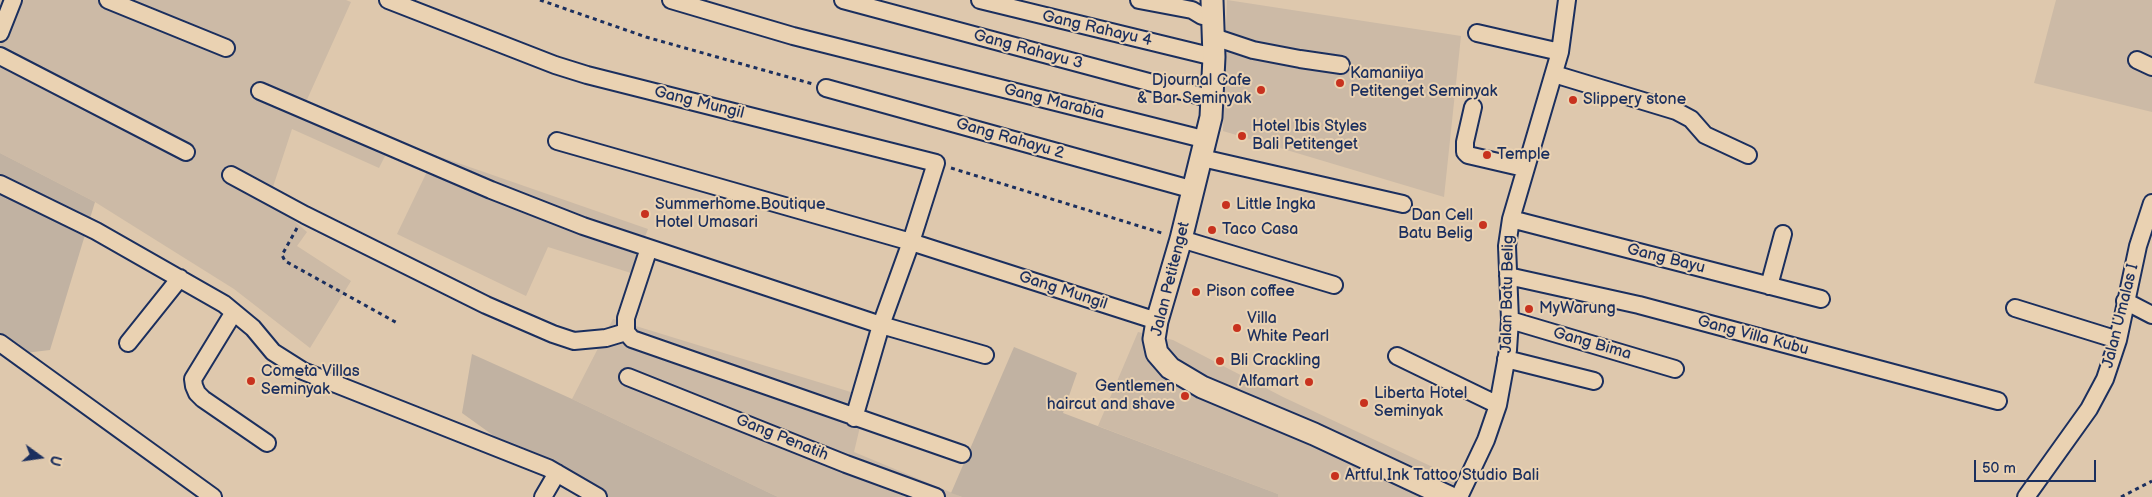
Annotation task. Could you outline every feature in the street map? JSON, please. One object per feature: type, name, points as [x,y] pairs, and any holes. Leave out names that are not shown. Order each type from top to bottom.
[{"type":"main road","name":"Jalan Petitenget","points":[[1212,8],[1214,47],[1212,99],[1204,149],[1194,190],[1157,321],[1154,339],[1157,353],[1170,368],[1202,387],[1314,434],[1449,497]]},
{"type":"street","points":[[0,34],[13,0]]},
{"type":"street","points":[[108,0],[226,48]]},
{"type":"street","name":"Gang Mungil","points":[[388,0],[555,65],[587,75],[936,163]]},
{"type":"street","name":"Gang Marabia","points":[[671,0],[793,36],[901,64],[1402,204]]},
{"type":"street","name":"Gang Rahayu 3","points":[[844,0],[1212,99]]},
{"type":"street","name":"Gang Rahayu 4","points":[[980,0],[1214,47],[1260,52],[1341,65]]},
{"type":"street","points":[[1139,0],[1192,10],[1202,16],[1212,8]]},
{"type":"street","name":"Jalan Batu Belig","points":[[1460,497],[1486,440],[1498,405],[1510,320],[1507,246],[1511,219],[1524,168],[1560,52],[1567,0]]},
{"type":"street","points":[[1477,33],[1560,52]]},
{"type":"street","points":[[0,56],[186,152]]},
{"type":"street","points":[[2137,60],[2152,67]]},
{"type":"street","points":[[1554,74],[1676,111],[1691,120],[1705,134],[1748,155]]},
{"type":"street","name":"Gang Rahayu 2","points":[[826,88],[1194,190]]},
{"type":"street","points":[[260,91],[490,190],[583,226],[881,325],[986,355]]},
{"type":"street","points":[[1473,107],[1465,142],[1465,152],[1468,155],[1524,168]]},
{"type":"street","name":"Gang Mungil","points":[[557,141],[911,242],[1157,321]]},
{"type":"street","points":[[854,418],[881,325],[911,242],[936,163]]},
{"type":"street","points":[[230,175],[305,215],[486,305],[553,334],[574,341],[606,338],[626,332]]},
{"type":"street","points":[[0,184],[96,232],[180,278],[234,312],[253,328],[274,352],[303,371],[548,468],[598,497]]},
{"type":"street","name":"Jalan Umalas I","points":[[2026,497],[2089,409],[2105,378],[2118,340],[2125,301],[2145,248],[2152,203]]},
{"type":"street","name":"Gang Bayu","points":[[1511,219],[1821,299]]},
{"type":"street","points":[[1769,286],[1783,234]]},
{"type":"street","points":[[1181,239],[1334,286]]},
{"type":"street","points":[[649,248],[626,318],[626,332],[632,339],[854,418],[962,454]]},
{"type":"street","name":"Gang Villa Kubu","points":[[1508,276],[1639,305],[1998,401]]},
{"type":"street","points":[[128,343],[180,278]]},
{"type":"street","points":[[2125,301],[2152,315]]},
{"type":"street","points":[[2015,308],[2118,340]]},
{"type":"street","points":[[234,312],[193,379],[194,386],[197,393],[203,398],[267,443]]},
{"type":"street","name":"Gang Bima","points":[[1510,320],[1674,369]]},
{"type":"street","points":[[0,343],[214,497]]},
{"type":"street","points":[[1397,356],[1498,405]]},
{"type":"street","points":[[1506,359],[1594,381]]},
{"type":"street","name":"Gang Penatih","points":[[628,378],[846,464],[936,497]]},
{"type":"street","points":[[543,497],[557,473]]},
{"type":"path","points":[[540,0],[646,37],[826,88]]},
{"type":"path","points":[[936,163],[1181,239]]},
{"type":"path","points":[[305,215],[284,248],[282,255],[284,261],[399,324]]},
{"type":"path","points":[[2121,497],[2152,481]]},
{"type":"shaded area","points":[[0,0],[346,0],[351,2],[305,104],[393,140],[379,168],[292,129],[269,199],[307,232],[297,246],[351,281],[310,348],[234,289],[95,202],[0,153]]},
{"type":"shaded area","name":"Kamaniiya Petitenget Seminyak","points":[[1227,0],[1461,36],[1444,197],[1223,131]]},
{"type":"shaded area","points":[[2056,0],[2152,0],[2152,112],[2034,83]]},
{"type":"shaded area","points":[[0,153],[95,202],[50,350],[0,356]]},
{"type":"shaded area","points":[[435,155],[648,229],[631,273],[548,247],[526,296],[397,234]]},
{"type":"shaded area","points":[[613,319],[867,397],[854,452],[962,497],[778,497],[572,399]]},
{"type":"shaded area","points":[[1138,332],[1173,340],[1283,397],[1469,484],[1463,497],[1278,497],[1278,494],[1098,426]]},
{"type":"shaded area","points":[[1014,347],[1077,373],[1063,413],[1278,494],[1278,497],[962,497],[951,493]]},
{"type":"shaded area","points":[[472,354],[572,399],[778,497],[584,497],[565,487],[462,413]]},
{"type":"place","name":"Kamaniiya Petitenget Seminyak","points":[[1340,83]]},
{"type":"place","name":"Djournal Cafe & Bar Seminyak","points":[[1261,90]]},
{"type":"place","name":"Slippery stone","points":[[1573,100]]},
{"type":"place","name":"Hotel Ibis Styles Bali Petitenget","points":[[1242,136]]},
{"type":"place","name":"Temple","points":[[1487,155]]},
{"type":"place","name":"Little Ingka","points":[[1226,205]]},
{"type":"place","name":"Summerhome Boutique Hotel Umasari","points":[[645,214]]},
{"type":"place","name":"Dan Cell Batu Belig","points":[[1483,225]]},
{"type":"place","name":"Taco Casa","points":[[1212,230]]},
{"type":"place","name":"Pison coffee","points":[[1196,292]]},
{"type":"place","name":"MyWarung","points":[[1529,309]]},
{"type":"place","name":"Villa White Pearl","points":[[1237,328]]},
{"type":"place","name":"Bli Crackling","points":[[1220,361]]},
{"type":"place","name":"Cometa Villas Seminyak","points":[[251,381]]},
{"type":"place","name":"Alfamart","points":[[1309,382]]},
{"type":"place","name":"Gentlemen haircut and shave","points":[[1185,396]]},
{"type":"place","name":"Liberta Hotel Seminyak","points":[[1364,403]]},
{"type":"place","name":"Artful Ink Tattoo Studio Bali","points":[[1335,476]]}]
